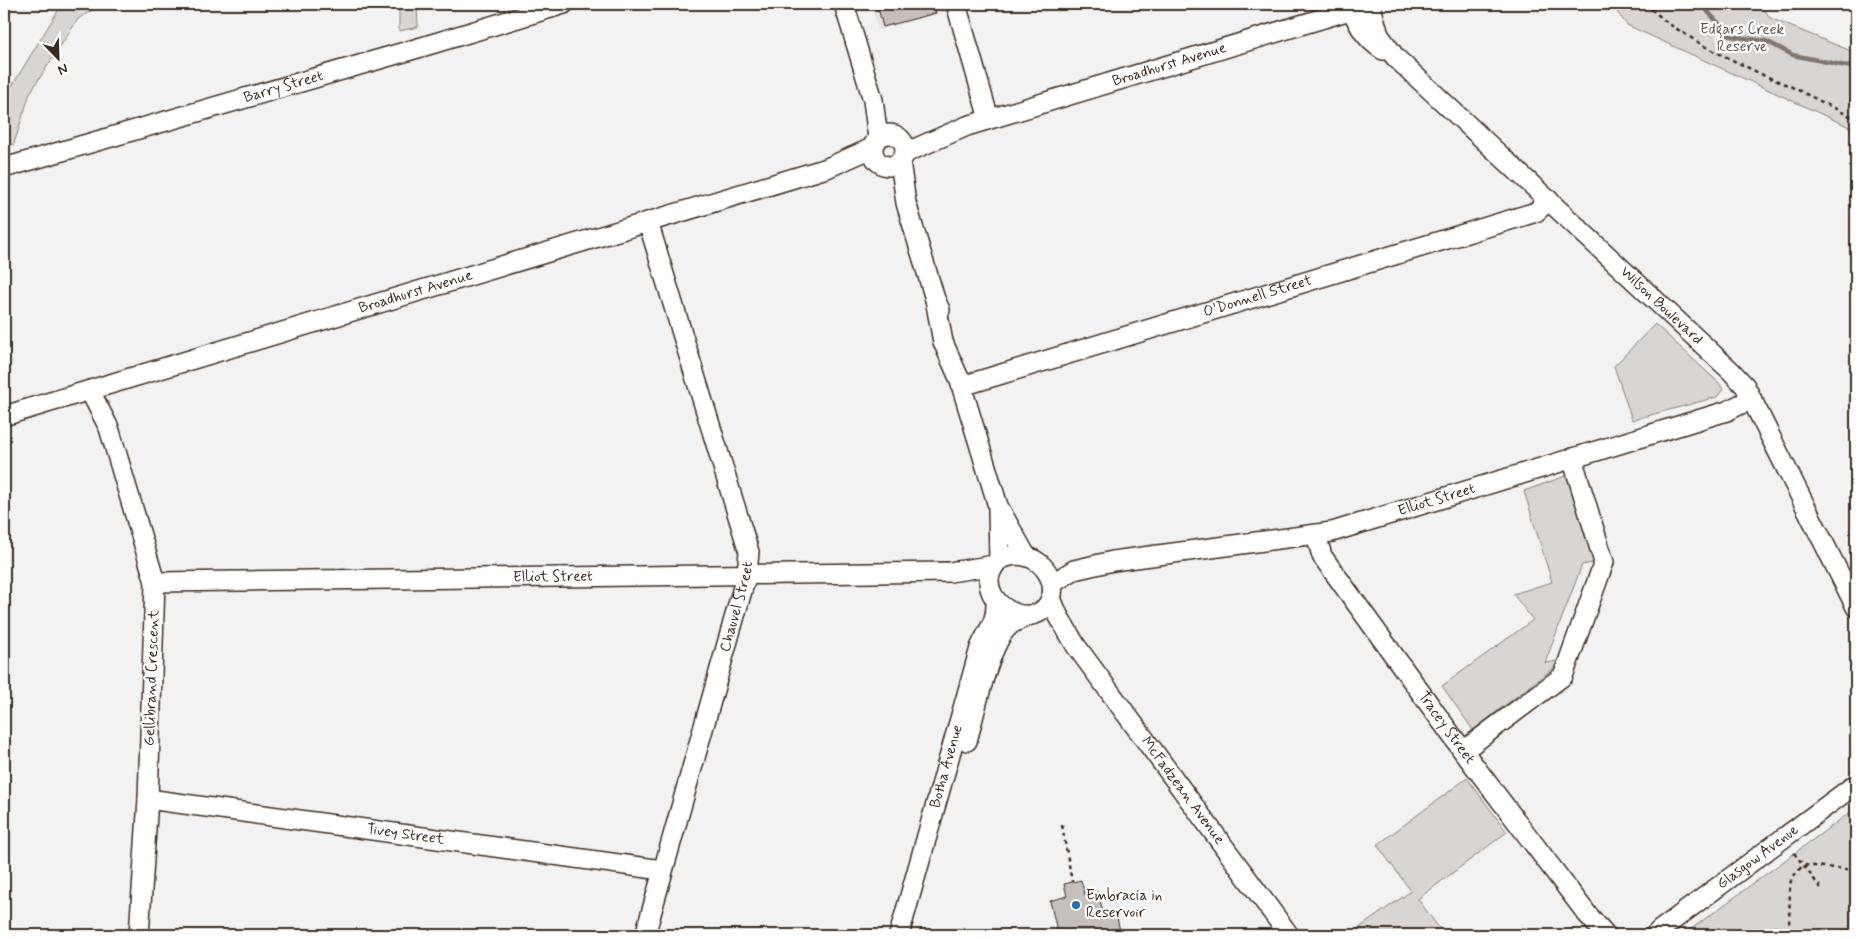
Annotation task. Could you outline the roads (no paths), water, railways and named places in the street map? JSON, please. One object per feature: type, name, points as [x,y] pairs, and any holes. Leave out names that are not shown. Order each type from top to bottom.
[{"type":"street","name":"Barry Street","points":[[4,168],[406,52],[564,4]]},
{"type":"street","points":[[844,4],[935,299],[943,342],[960,382],[998,506],[1033,560],[1048,573],[1052,591],[1047,606],[1041,612],[1031,615],[1019,614],[1007,609],[992,593],[991,572],[997,563],[1013,555],[1033,560]]},
{"type":"street","points":[[956,4],[988,119]]},
{"type":"street","name":"Broadhurst Avenue","points":[[4,416],[1370,4]]},
{"type":"street","name":"Wilson Boulevard","points":[[1370,4],[1379,35],[1395,56],[1731,371],[1744,386],[1856,607]]},
{"type":"street","name":"Wilson Boulevard","points":[[1352,10],[1363,32],[1376,45],[1395,56]]},
{"type":"street","name":"O'Donnell Street","points":[[960,382],[1536,212],[1549,200]]},
{"type":"street","name":"Chauvel Street","points":[[645,935],[747,573],[749,552],[648,222]]},
{"type":"street","name":"Gellibrand Crescent","points":[[98,388],[155,582],[148,799],[139,935]]},
{"type":"street","name":"Elliot Street","points":[[1052,591],[1074,570],[1113,561],[1316,535],[1341,529],[1727,411],[1751,399]]},
{"type":"street","points":[[1464,751],[1563,676],[1604,562],[1572,458]]},
{"type":"street","points":[[997,563],[998,506]]},
{"type":"street","name":"Tracey Street","points":[[1316,535],[1322,556],[1464,751],[1587,914],[1606,935]]},
{"type":"street","name":"Elliot Street","points":[[1033,560],[1113,561]]},
{"type":"street","name":"Elliot Street","points":[[950,572],[997,563]]},
{"type":"street","name":"Elliot Street","points":[[155,582],[325,581],[747,573],[950,572],[974,576],[992,593]]},
{"type":"street","name":"McFadzean Avenue","points":[[1052,591],[1058,615],[1076,646],[1289,935]]},
{"type":"street","name":"Botha Avenue","points":[[912,935],[958,748],[980,648],[996,614],[992,593]]},
{"type":"street","name":"McFadzean Avenue","points":[[1031,615],[1051,624],[1076,646]]},
{"type":"street","name":"Botha Avenue","points":[[899,935],[958,748],[991,657],[998,641],[1009,626],[1031,615]]},
{"type":"street","name":"Glasgow Avenue","points":[[1654,934],[1856,784]]},
{"type":"street","name":"Tivey Street","points":[[148,799],[662,870]]},
{"type":"street","name":"Tracey Street","points":[[1587,914],[1599,935]]},
{"type":"waterway","points":[[1701,4],[1730,36],[1766,41],[1793,55],[1856,68]]},
{"type":"place","name":"Embracia in Reservoir","points":[[1076,905]]},
{"type":"park label","name":"Edgars Creek Reserve","points":[[1742,38]]}]
